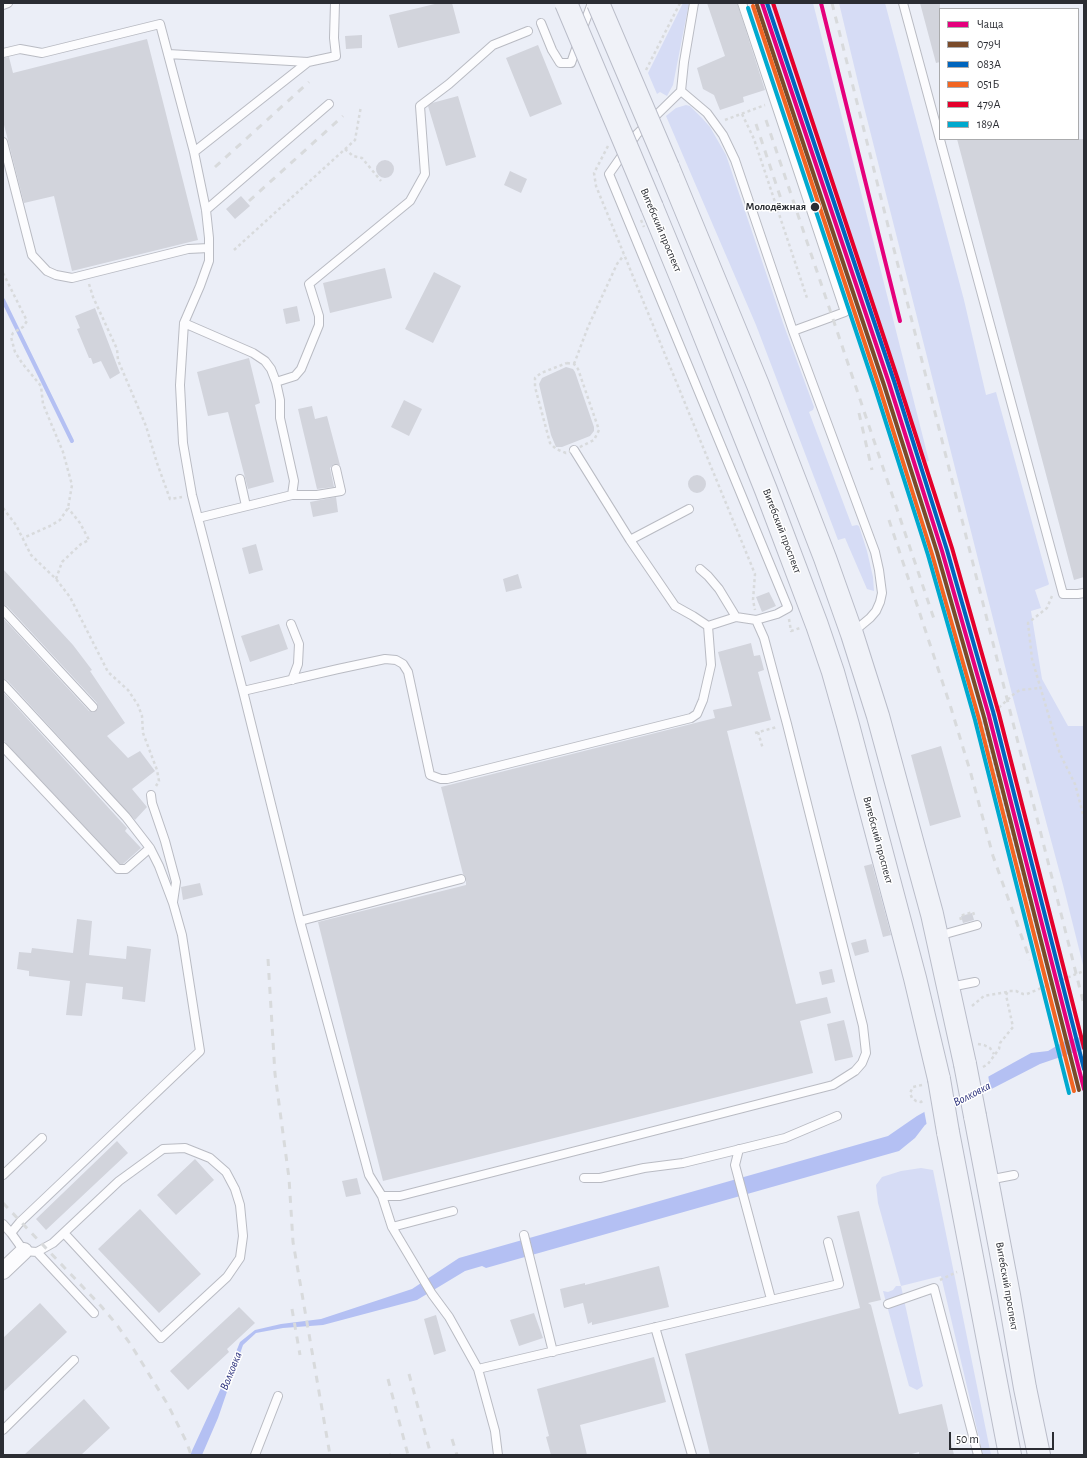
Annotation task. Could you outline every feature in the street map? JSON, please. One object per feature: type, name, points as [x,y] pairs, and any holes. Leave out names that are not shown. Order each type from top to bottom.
[{"type":"main road","name":"Витебский проспект","points":[[566,3],[688,294],[766,490],[828,659],[848,725],[915,978],[939,1079],[1010,1455]]},
{"type":"main road","points":[[598,3],[764,400],[825,558],[852,634],[878,716],[937,936],[949,987]]},
{"type":"main road","name":"Витебский проспект","points":[[949,987],[1010,1295],[1025,1388],[1040,1455]]},
{"type":"street","points":[[3,1272],[31,1252]]},
{"type":"lane","points":[[3,5],[8,3]]},
{"type":"lane","points":[[168,54],[308,62],[336,56],[334,38],[335,3]]},
{"type":"lane","points":[[541,23],[552,50],[560,63],[571,63],[592,3]]},
{"type":"lane","points":[[694,3],[684,62],[681,91],[637,134],[609,174],[788,608],[777,614],[756,620],[736,617],[708,626]]},
{"type":"lane","points":[[742,3],[845,312],[793,331]]},
{"type":"lane","points":[[903,3],[939,137]]},
{"type":"lane","points":[[3,53],[20,49],[42,53],[160,24],[194,152],[206,210],[209,238],[209,261],[184,323],[180,385],[183,443],[192,495],[243,691],[300,921],[369,1175],[382,1196],[392,1227],[432,1294],[449,1317],[478,1369],[495,1431],[498,1455]]},
{"type":"lane","points":[[276,382],[295,376],[301,369],[320,324],[309,284],[410,201],[425,174],[420,106],[449,84],[494,45],[528,31]]},
{"type":"lane","points":[[194,152],[308,62]]},
{"type":"lane","points":[[681,91],[707,113],[723,135],[735,160],[793,331],[875,552],[882,593],[880,602],[876,611],[870,618],[852,634]]},
{"type":"lane","points":[[206,210],[328,104]]},
{"type":"lane","points":[[940,140],[1062,594],[1084,593]]},
{"type":"lane","points":[[3,142],[32,255],[47,271],[56,275],[72,278],[188,249],[209,248]]},
{"type":"lane","points":[[184,323],[253,353],[265,361],[271,369],[280,400],[280,418],[294,481],[292,495]]},
{"type":"lane","points":[[574,450],[630,540],[675,606],[694,616],[708,626]]},
{"type":"lane","points":[[198,518],[292,495],[317,495],[341,491],[336,469]]},
{"type":"lane","points":[[240,479],[246,506]]},
{"type":"lane","points":[[630,540],[688,509]]},
{"type":"lane","points":[[700,569],[719,589],[736,617]]},
{"type":"lane","points":[[3,610],[92,707]]},
{"type":"lane","points":[[382,1196],[400,1196],[833,1085],[855,1071],[862,1063],[866,1052],[863,1026],[787,724],[764,638],[756,620]]},
{"type":"lane","points":[[291,624],[299,644],[298,664],[292,680]]},
{"type":"lane","points":[[243,691],[368,662],[385,659],[396,660],[403,664],[408,672],[430,775],[441,779],[447,779],[691,718],[697,714],[711,666],[708,626]]},
{"type":"lane","points":[[3,684],[126,817],[150,848],[159,866],[173,903],[182,935],[200,1051],[20,1222],[11,1233]]},
{"type":"lane","points":[[3,747],[118,869],[126,869],[150,848]]},
{"type":"lane","points":[[151,795],[152,803],[165,841],[176,882],[173,903]]},
{"type":"lane","points":[[300,921],[461,879]]},
{"type":"lane","points":[[937,936],[977,925]]},
{"type":"lane","points":[[949,987],[975,982]]},
{"type":"lane","points":[[584,1178],[600,1178],[644,1168],[683,1163],[785,1138],[837,1116]]},
{"type":"lane","points":[[3,1175],[42,1138]]},
{"type":"lane","points":[[31,1252],[53,1243],[119,1181],[163,1149],[185,1148],[210,1158],[226,1172],[235,1189],[240,1205],[244,1236],[240,1258],[227,1277],[161,1338],[64,1233]]},
{"type":"lane","points":[[739,1149],[735,1165],[772,1299]]},
{"type":"lane","points":[[988,1180],[1014,1175]]},
{"type":"lane","points":[[392,1227],[453,1211]]},
{"type":"lane","points":[[3,1224],[94,1313]]},
{"type":"lane","points":[[524,1235],[553,1352]]},
{"type":"lane","points":[[478,1369],[838,1284],[828,1242]]},
{"type":"lane","points":[[888,1304],[934,1288],[978,1455]]},
{"type":"lane","points":[[655,1328],[692,1455]]},
{"type":"lane","points":[[3,1430],[74,1360]]},
{"type":"lane","points":[[255,1455],[278,1396]]},
{"type":"path","points":[[715,124],[775,102]]},
{"type":"path","points":[[234,250],[355,140],[361,106]]},
{"type":"path","points":[[742,114],[754,139],[807,298]]},
{"type":"path","points":[[345,149],[353,156],[362,158],[381,181]]},
{"type":"path","points":[[574,364],[588,327],[617,264],[624,254]]},
{"type":"path","points":[[3,273],[27,320],[23,327],[13,333],[11,337],[15,352],[41,386],[43,404],[63,452],[72,485],[68,508],[60,520],[23,538]]},
{"type":"path","points":[[86,274],[93,297],[117,349],[118,360],[146,426],[170,499],[192,495]]},
{"type":"path","points":[[567,363],[574,364],[578,369],[599,430],[594,440],[574,450],[566,452],[556,449],[550,443],[535,387],[535,378],[540,373],[567,363]]},
{"type":"path","points":[[3,508],[16,525],[31,555],[56,579],[70,597],[108,672],[128,690],[138,705],[142,716],[143,733],[157,770],[159,781],[151,795]]},
{"type":"path","points":[[56,579],[62,562],[81,544],[89,540],[80,523],[68,508]]},
{"type":"path","points":[[1047,608],[1028,623],[1032,659],[1060,754],[1076,784],[1084,818]]},
{"type":"path","points":[[791,631],[798,628]]},
{"type":"path","points":[[1040,688],[1020,690],[983,722],[1003,794],[1011,834],[1019,859],[1051,984]]},
{"type":"path","points":[[755,733],[787,724]]},
{"type":"path","points":[[758,732],[763,750]]},
{"type":"path","points":[[972,1006],[984,996],[1016,991],[1027,994],[1084,971]]},
{"type":"path","points":[[981,1044],[994,1051],[994,1054],[999,1049],[1000,1043],[1013,1027],[1006,995],[1008,992]]},
{"type":"path","points":[[942,1278],[955,1273]]},
{"type":"shaded area","points":[[683,3],[689,3],[673,85],[667,96],[660,92],[657,94],[648,73]]},
{"type":"shaded area","points":[[770,3],[813,3],[929,461],[925,462]]},
{"type":"shaded area","points":[[839,3],[885,3],[964,300],[986,395],[996,392],[1049,584],[1035,590],[1041,608],[1031,611],[1042,679],[1068,726],[1084,726],[1084,969],[1014,702]]},
{"type":"shaded area","points":[[686,105],[690,106],[710,127],[726,155],[783,323],[814,407],[813,410],[809,412],[852,526],[859,526],[873,577],[874,591],[867,589],[845,538],[838,540],[756,325],[666,116],[676,108]]},
{"type":"shaded area","points":[[921,1168],[933,1170],[991,1455],[983,1455],[941,1276],[901,1286],[878,1203],[876,1185],[882,1177],[901,1171]]},
{"type":"shaded area","points":[[896,1286],[901,1286],[923,1386],[917,1390],[909,1386],[883,1291],[888,1292],[893,1290]]},
{"type":"water","name":"Волковка","points":[[1084,1036],[1084,1049],[1040,1064],[939,1116],[925,1125],[915,1138],[899,1151],[486,1268],[482,1266],[465,1271],[417,1300],[323,1325],[283,1328],[256,1333],[243,1345],[218,1418],[202,1455],[190,1455],[226,1377],[240,1342],[255,1330],[281,1324],[321,1319],[412,1289],[459,1258],[888,1136],[917,1116],[1031,1053],[1048,1051],[1065,1041]]},
{"type":"pier","points":[[988,1075],[991,1092],[927,1126],[924,1110]]},
{"type":"building","points":[[439,3],[452,3],[460,33],[398,48],[389,15]]},
{"type":"building","points":[[707,3],[737,3],[765,90],[743,97],[744,102],[720,110],[714,95],[703,89],[697,68],[725,56]]},
{"type":"building","points":[[920,3],[940,3],[939,62],[936,63]]},
{"type":"building","points":[[362,35],[362,48],[346,49],[345,36]]},
{"type":"building","points":[[147,39],[198,240],[72,271],[54,196],[24,203],[3,121],[3,58],[9,57],[13,73]]},
{"type":"building","points":[[538,45],[562,104],[530,117],[506,58]]},
{"type":"building","points":[[458,96],[476,157],[446,166],[428,106],[432,103]]},
{"type":"building","points":[[1084,139],[1084,577],[1074,580],[957,140]]},
{"type":"building","points":[[381,160],[389,160],[394,165],[392,176],[389,178],[381,178],[376,173],[376,165]]},
{"type":"building","points":[[510,171],[527,179],[521,193],[504,185]]},
{"type":"building","points":[[241,196],[250,206],[235,219],[226,209]]},
{"type":"building","points":[[385,268],[392,298],[330,313],[323,283]]},
{"type":"building","points":[[434,272],[461,286],[433,343],[405,329]]},
{"type":"building","points":[[297,306],[300,321],[286,324],[283,309]]},
{"type":"building","points":[[95,308],[120,373],[110,379],[101,361],[93,364],[91,358],[89,358],[77,329],[80,328],[75,316]]},
{"type":"building","points":[[249,358],[260,403],[255,405],[274,482],[248,489],[228,412],[208,416],[197,372]]},
{"type":"building","points":[[566,367],[573,369],[575,372],[594,427],[594,431],[590,436],[562,447],[556,447],[551,435],[539,384],[542,378]]},
{"type":"building","points":[[404,400],[422,409],[409,436],[391,427]]},
{"type":"building","points":[[312,406],[315,419],[327,416],[340,465],[334,464],[330,468],[334,487],[317,489],[298,409]]},
{"type":"building","points":[[697,475],[703,478],[706,484],[703,490],[697,493],[691,490],[688,484],[691,478]]},
{"type":"building","points":[[336,497],[338,512],[313,517],[310,502]]},
{"type":"building","points":[[256,544],[263,570],[249,574],[242,548]]},
{"type":"building","points":[[3,569],[73,645],[92,670],[90,671],[125,723],[107,736],[128,758],[140,751],[155,771],[132,789],[147,807],[135,820],[7,680],[3,679],[3,618],[89,711],[94,712],[98,709],[97,703],[7,606],[3,605]]},
{"type":"building","points":[[518,574],[522,588],[506,592],[503,579]]},
{"type":"building","points":[[769,592],[776,606],[762,612],[756,597]]},
{"type":"building","points":[[279,624],[288,649],[250,662],[241,636]]},
{"type":"building","points":[[751,643],[754,656],[760,655],[762,662],[764,670],[758,672],[771,720],[727,731],[796,1004],[827,997],[831,1013],[800,1021],[813,1073],[383,1181],[318,922],[466,885],[466,878],[463,874],[441,787],[715,718],[713,710],[732,706],[718,652]]},
{"type":"building","points":[[3,692],[127,828],[125,831],[141,848],[123,864],[120,864],[3,740]]},
{"type":"building","points":[[941,746],[961,817],[930,826],[911,755]]},
{"type":"building","points":[[872,864],[891,935],[883,937],[864,866]]},
{"type":"building","points":[[200,883],[203,895],[183,900],[181,887]]},
{"type":"building","points":[[972,913],[974,920],[963,923],[961,916]]},
{"type":"building","points":[[77,919],[92,921],[89,955],[126,959],[127,946],[151,949],[145,1002],[122,999],[123,987],[86,983],[82,1016],[66,1015],[70,981],[29,976],[29,971],[17,969],[19,952],[31,953],[32,948],[73,953]]},
{"type":"building","points":[[866,939],[869,952],[855,956],[851,943]]},
{"type":"building","points":[[832,969],[835,982],[822,985],[819,972]]},
{"type":"building","points":[[844,1020],[853,1057],[835,1061],[827,1024]]},
{"type":"building","points":[[117,1141],[128,1153],[46,1230],[36,1219]]},
{"type":"building","points":[[195,1159],[214,1180],[176,1215],[157,1195]]},
{"type":"building","points":[[357,1178],[361,1194],[346,1197],[342,1181]]},
{"type":"building","points":[[140,1209],[201,1274],[159,1313],[98,1249]]},
{"type":"building","points":[[859,1211],[881,1300],[868,1303],[871,1305],[899,1414],[942,1404],[954,1455],[919,1455],[919,1452],[908,1455],[710,1455],[685,1354],[860,1308],[837,1216]]},
{"type":"building","points":[[659,1266],[669,1307],[592,1325],[592,1322],[588,1324],[583,1303],[564,1308],[560,1289],[585,1283],[585,1285]]},
{"type":"building","points":[[40,1303],[67,1332],[3,1392],[3,1338]]},
{"type":"building","points":[[239,1307],[255,1323],[227,1349],[229,1352],[188,1390],[170,1371]]},
{"type":"building","points":[[534,1313],[543,1338],[519,1346],[510,1320]]},
{"type":"building","points":[[436,1315],[446,1351],[434,1355],[424,1319]]},
{"type":"building","points":[[654,1357],[666,1402],[580,1425],[587,1455],[551,1455],[546,1437],[549,1436],[537,1389]]},
{"type":"building","points":[[84,1399],[110,1428],[81,1455],[24,1455]]},
{"type":"waterway","points":[[3,300],[72,441]]},
{"type":"railway","points":[[832,3],[1084,1005]]},
{"type":"railway","points":[[215,167],[309,82]]},
{"type":"railway","points":[[249,201],[343,116]]},
{"type":"railway","points":[[766,120],[934,619]]},
{"type":"railway","points":[[756,124],[787,217]]},
{"type":"railway","points":[[859,413],[872,470]]},
{"type":"railway","points":[[889,520],[951,708],[971,774],[993,856],[1030,960]]},
{"type":"railway","points":[[268,959],[275,1074],[289,1178],[293,1242],[330,1455]]},
{"type":"railway","points":[[3,1203],[101,1306],[117,1325],[168,1405],[187,1443],[191,1455]]},
{"type":"railway","points":[[292,1309],[300,1355]]},
{"type":"railway","points":[[409,1374],[431,1455]]},
{"type":"railway","points":[[388,1379],[408,1455]]},
{"type":"railway","points":[[452,1439],[457,1455]]},
{"type":"transit line","name":"Чаща","points":[[762,3],[889,383],[942,551],[989,716],[1084,1089]]},
{"type":"transit line","name":"083А","points":[[767,3],[894,381],[947,550],[994,715],[1084,1069]]},
{"type":"transit line","name":"479А","points":[[773,3],[952,548],[999,714],[1084,1048]]},
{"type":"transit line","name":"Чаща","points":[[821,3],[900,321]]},
{"type":"transit line","name":"079Ч","points":[[757,5],[884,385],[937,552],[984,717],[1079,1090]]},
{"type":"transit line","name":"051Б","points":[[753,6],[879,386],[932,554],[979,719],[1074,1091]]},
{"type":"transit line","name":"189А","points":[[748,8],[875,388],[928,555],[975,720],[1069,1093]]},
{"type":"place","name":"Молодёжная","points":[[815,207]]}]
